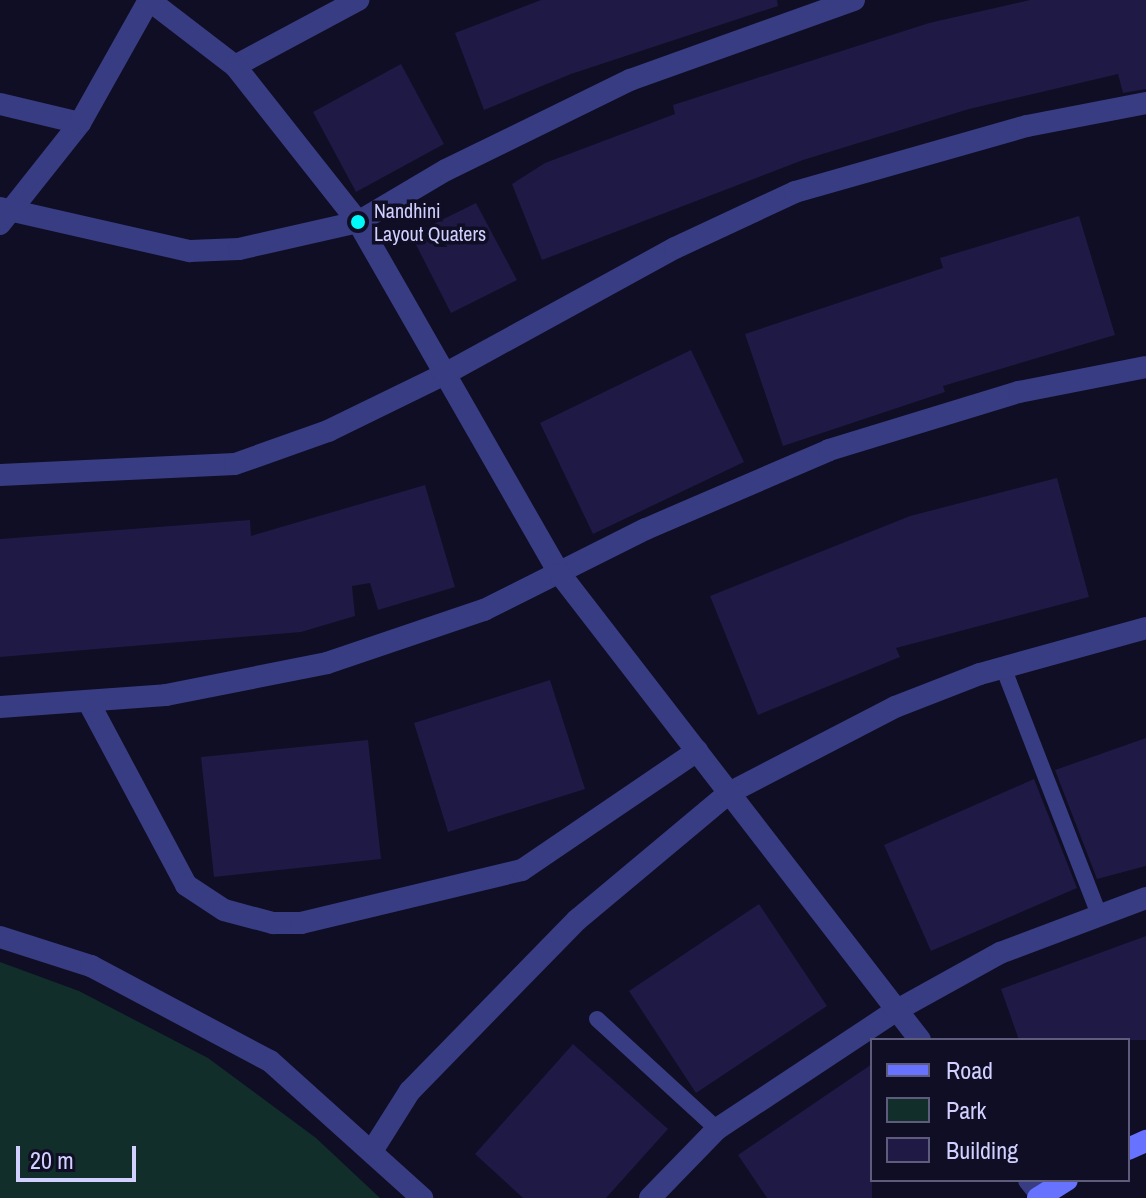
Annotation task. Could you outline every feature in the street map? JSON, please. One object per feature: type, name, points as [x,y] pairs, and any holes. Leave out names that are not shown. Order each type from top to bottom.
[{"type":"main road","points":[[1036,1191],[1061,1182]]},
{"type":"street","points":[[854,0],[630,80],[537,122],[358,222],[239,249],[190,251],[3,214],[80,123],[149,0],[235,66],[358,222],[443,375],[560,574],[918,1038]]},
{"type":"street","points":[[235,66],[358,0]]},
{"type":"street","points":[[0,475],[235,464],[328,431],[443,375],[675,248],[795,192],[1027,126],[1146,103]]},
{"type":"street","points":[[0,104],[80,123]]},
{"type":"street","points":[[0,707],[89,703],[234,684],[327,663],[484,610],[659,523],[829,450],[1019,392],[1146,367]]},
{"type":"street","points":[[372,1151],[410,1091],[577,920],[729,793],[895,707],[1003,667],[1146,628]]},
{"type":"street","points":[[89,703],[186,885],[224,910],[273,923],[329,917],[522,870],[697,751]]},
{"type":"street","points":[[650,1198],[717,1129],[897,1010],[1000,953],[1146,898]]},
{"type":"street","points":[[0,937],[91,966],[270,1061],[422,1198]]},
{"type":"lane","points":[[1003,667],[1099,915]]},
{"type":"lane","points":[[597,1019],[717,1129]]},
{"type":"green space","points":[[0,962],[79,991],[208,1058],[316,1138],[380,1198],[0,1198]]},
{"type":"building","points":[[541,0],[777,0],[778,6],[571,74],[484,110],[455,33]]},
{"type":"building","points":[[1030,0],[1146,0],[1146,89],[1123,93],[1118,74],[969,109],[803,160],[542,260],[512,184],[545,163],[675,114],[673,105],[929,23]]},
{"type":"building","points":[[401,64],[444,144],[356,192],[313,112]]},
{"type":"building","points":[[476,203],[517,280],[451,313],[411,235]]},
{"type":"building","points":[[1079,216],[1115,335],[943,386],[945,392],[783,446],[745,334],[943,268],[940,258]]},
{"type":"building","points":[[691,350],[744,462],[593,534],[540,423]]},
{"type":"building","points":[[1057,478],[1089,597],[896,648],[900,657],[758,715],[710,596],[910,516]]},
{"type":"building","points":[[425,485],[455,587],[378,610],[370,583],[352,586],[355,616],[301,632],[0,657],[0,539],[250,520],[251,536]]},
{"type":"building","points":[[550,680],[585,789],[448,832],[414,723]]},
{"type":"building","points":[[1146,738],[1146,866],[1097,879],[1055,770]]},
{"type":"building","points":[[368,740],[381,859],[214,877],[201,757]]},
{"type":"building","points":[[1034,779],[1077,888],[931,951],[884,845]]},
{"type":"building","points":[[759,904],[827,1006],[696,1093],[629,991]]},
{"type":"building","points":[[1146,936],[1146,1040],[1018,1038],[1001,989]]},
{"type":"building","points":[[573,1044],[668,1129],[606,1198],[523,1198],[475,1154]]},
{"type":"building","points":[[870,1065],[872,1198],[767,1198],[738,1155]]},
{"type":"place","name":"Nandhini Layout Quaters","points":[[358,222]]}]
